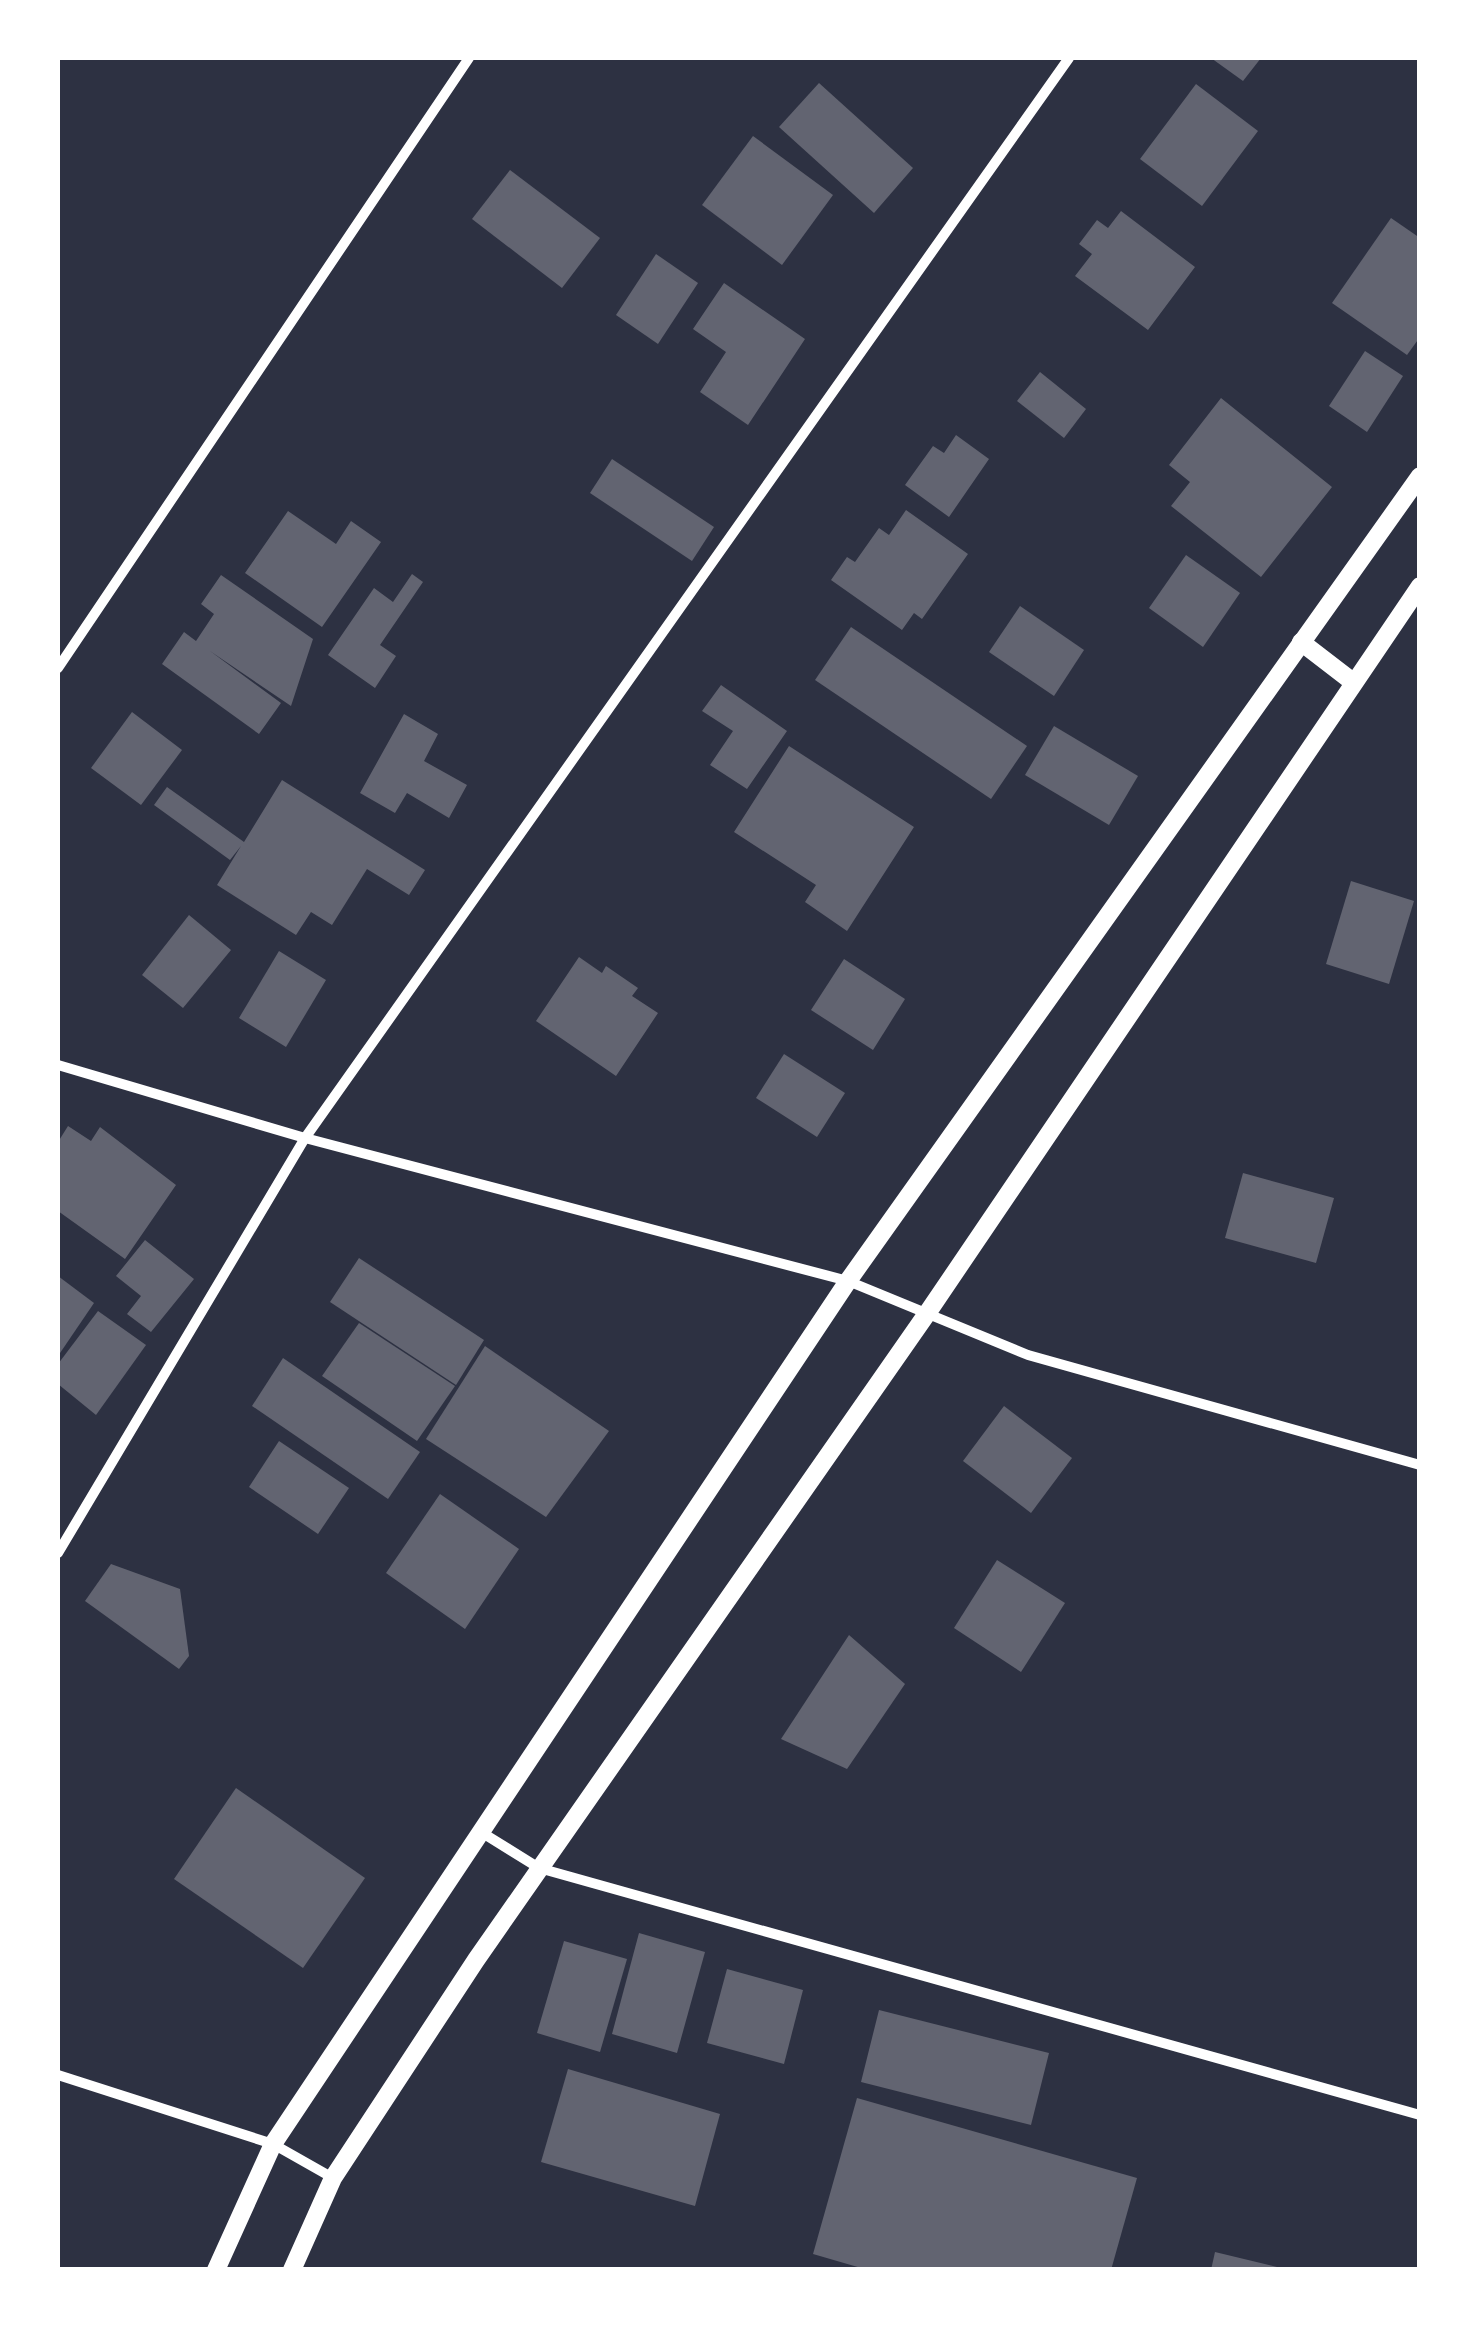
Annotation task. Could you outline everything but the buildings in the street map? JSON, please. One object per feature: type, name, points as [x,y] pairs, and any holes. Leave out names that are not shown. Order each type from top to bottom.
[{"type":"street","points":[[58,668],[469,58]]},
{"type":"street","points":[[58,1551],[305,1138],[1069,58]]},
{"type":"street","points":[[216,2270],[273,2144],[848,1281],[1420,476]]},
{"type":"street","points":[[292,2270],[333,2178],[540,1868],[926,1314],[1420,586]]},
{"type":"street","points":[[1301,642],[1353,682]]},
{"type":"street","points":[[58,1065],[305,1138],[848,1281],[1028,1354],[1420,1465]]},
{"type":"street","points":[[480,1832],[540,1868],[1420,2115]]},
{"type":"street","points":[[58,2075],[273,2144],[333,2178]]}]
